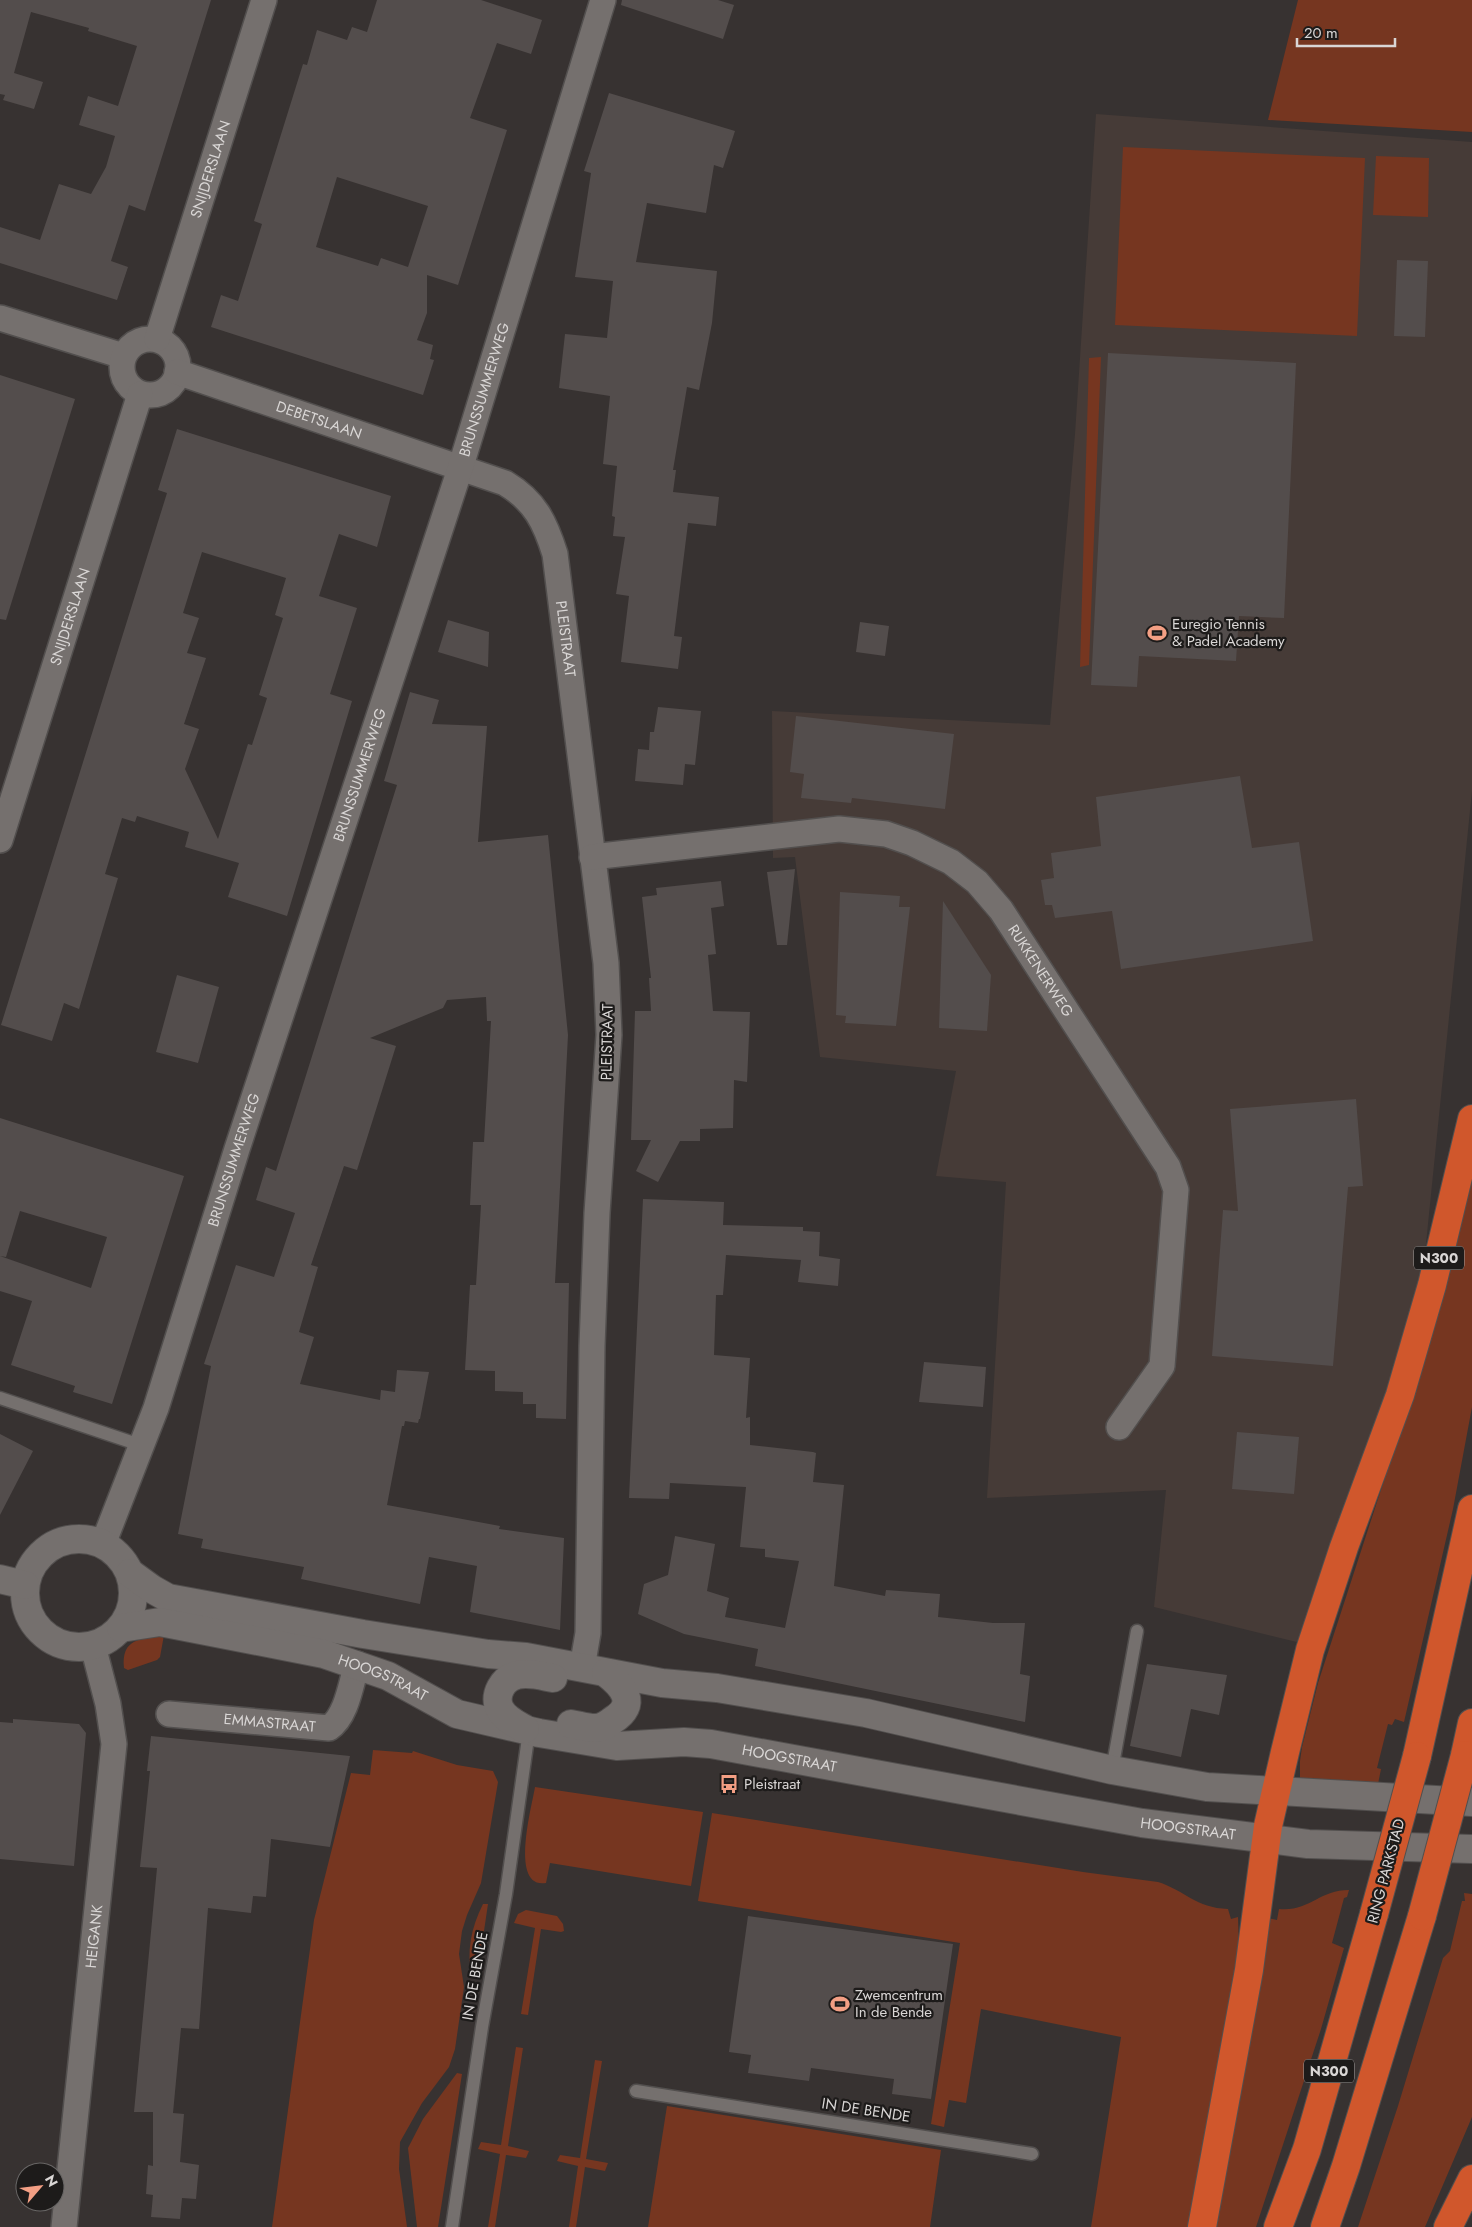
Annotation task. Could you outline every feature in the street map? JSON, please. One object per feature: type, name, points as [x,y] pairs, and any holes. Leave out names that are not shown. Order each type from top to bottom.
[{"type":"highway","name":"N300","points":[[1202,2227],[1249,1970],[1266,1838],[1285,1752],[1310,1650],[1344,1547],[1400,1395],[1432,1285],[1472,1119]]},
{"type":"highway","name":"RING PARKSTAD","points":[[1278,2227],[1307,2149],[1417,1756],[1472,1509]]},
{"type":"highway","name":"N300","points":[[1324,2227],[1346,2166],[1422,1916],[1472,1723]]},
{"type":"highway","points":[[1448,2227],[1472,2179]]},
{"type":"main road","points":[[75,1539],[89,1539],[103,1544],[119,1556],[130,1573],[133,1596],[127,1619],[113,1636],[93,1646],[70,1647],[53,1640],[38,1630],[13,1582],[29,1571],[47,1548],[60,1542],[75,1539]]},
{"type":"main road","name":"HOOGSTRAAT","points":[[130,1573],[168,1598],[363,1634],[488,1654],[526,1657],[662,1683],[717,1688],[866,1713],[1112,1770],[1207,1787],[1472,1802]]},
{"type":"main road","name":"HOOGSTRAAT","points":[[120,1628],[154,1623],[170,1624],[324,1654],[388,1676],[457,1714],[534,1732],[617,1746],[684,1742],[711,1744],[1133,1821],[1308,1844],[1472,1849]]},
{"type":"main road","points":[[594,1671],[618,1682],[627,1698],[626,1706],[618,1718],[595,1728],[558,1724],[534,1732],[514,1724],[501,1710],[498,1695],[502,1685],[515,1675],[525,1673],[562,1678],[594,1671]]},
{"type":"street","name":"SNIJDERSLAAN","points":[[157,339],[264,0]]},
{"type":"street","name":"BRUNSSUMMERWEG","points":[[103,1544],[156,1408],[237,1149],[460,469],[603,0]]},
{"type":"street","points":[[0,318],[123,356]]},
{"type":"street","points":[[143,339],[157,339],[174,352],[177,372],[173,384],[164,392],[152,396],[140,394],[130,388],[124,378],[121,367],[123,356],[131,345],[143,339]]},
{"type":"street","name":"DEBETSLAAN","points":[[177,372],[460,469]]},
{"type":"street","name":"SNIJDERSLAAN","points":[[0,840],[140,394]]},
{"type":"street","name":"PLEISTRAAT","points":[[460,469],[505,483],[517,490],[529,500],[546,527],[551,540],[559,579],[572,701],[606,963],[610,1035],[592,1327],[588,1633],[594,1671]]},
{"type":"street","name":"RUKKENERWEG","points":[[592,857],[839,829],[886,834],[912,843],[951,862],[977,882],[1001,910],[1168,1167],[1176,1190],[1162,1366],[1119,1427]]},
{"type":"street","name":"HEIGANK","points":[[64,2227],[114,1744],[108,1704],[93,1646]]},
{"type":"street","name":"EMMASTRAAT","points":[[170,1714],[329,1728],[334,1725],[343,1707],[357,1664]]},
{"type":"lane","points":[[0,1398],[140,1445]]},
{"type":"lane","points":[[1112,1770],[1137,1631]]},
{"type":"lane","name":"IN DE BENDE","points":[[452,2227],[482,2027],[534,1732]]},
{"type":"lane","name":"IN DE BENDE","points":[[636,2091],[1032,2154]]},
{"type":"shaded area","points":[[1298,0],[1472,0],[1472,132],[1268,120]]},
{"type":"shaded area","points":[[1096,114],[1472,142],[1472,791],[1415,1352],[1309,1645],[1154,1607],[1166,1490],[987,1498],[1006,1182],[936,1176],[956,1071],[820,1057],[795,857],[773,858],[772,711],[1050,725],[1075,434]]},
{"type":"shaded area","points":[[1123,147],[1365,158],[1357,336],[1115,325]]},
{"type":"shaded area","points":[[1376,156],[1429,158],[1428,217],[1373,215]]},
{"type":"shaded area","points":[[1101,357],[1089,665],[1080,667],[1089,358]]},
{"type":"shaded area","points":[[1472,1161],[1472,1407],[1453,1509],[1404,1722],[1395,1719],[1392,1725],[1388,1724],[1377,1768],[1381,1769],[1378,1784],[1300,1783],[1302,1747],[1318,1683],[1407,1410]]},
{"type":"shaded area","points":[[164,1635],[160,1657],[157,1660],[128,1670],[124,1668],[124,1658],[129,1645],[140,1639]]},
{"type":"shaded area","points":[[373,1750],[412,1753],[413,1751],[457,1765],[493,1771],[498,1782],[481,1883],[462,1931],[459,1954],[464,1987],[455,2049],[449,2067],[422,2103],[400,2142],[399,2169],[407,2227],[272,2227],[314,1920],[351,1773],[370,1775]]},
{"type":"shaded area","points":[[535,1787],[703,1812],[691,1886],[550,1863],[546,1883],[535,1881],[528,1873],[525,1860],[527,1827]]},
{"type":"shaded area","points":[[712,1813],[1083,1872],[1158,1882],[1199,1902],[1217,1908],[1228,1909],[1231,1919],[1238,1917],[1239,1950],[1192,2227],[1091,2227],[1121,2037],[981,2009],[966,2103],[949,2100],[944,2127],[931,2124],[960,1943],[698,1901]]},
{"type":"shaded area","points":[[1349,1890],[1347,1897],[1344,1898],[1332,1943],[1344,1948],[1321,2029],[1256,2227],[1211,2227],[1268,1918],[1277,1920],[1279,1909],[1298,1907],[1330,1893]]},
{"type":"shaded area","points":[[1464,1893],[1472,1894],[1472,2117],[1425,2227],[1358,2227],[1398,2106],[1443,1958],[1450,1951],[1462,1901],[1465,1901]]},
{"type":"shaded area","points":[[483,1904],[488,1904],[477,1978],[472,1978],[470,1968],[471,1940],[475,1922]]},
{"type":"shaded area","points":[[526,1910],[557,1916],[563,1924],[564,1931],[541,1929],[528,2015],[521,2014],[535,1928],[514,1923],[518,1914]]},
{"type":"shaded area","points":[[516,2047],[523,2048],[508,2146],[529,2151],[526,2158],[506,2155],[495,2227],[488,2227],[500,2154],[478,2149],[481,2142],[501,2145]]},
{"type":"shaded area","points":[[595,2060],[602,2061],[586,2159],[608,2163],[605,2171],[585,2167],[576,2227],[569,2227],[578,2166],[557,2161],[560,2155],[580,2158]]},
{"type":"shaded area","points":[[457,2073],[462,2074],[438,2227],[417,2227],[408,2148],[423,2119]]},
{"type":"shaded area","points":[[667,2106],[941,2150],[930,2227],[648,2227]]},
{"type":"building","points":[[0,0],[211,0],[145,211],[129,205],[111,261],[128,267],[117,300],[0,263],[0,227],[40,240],[59,184],[91,194],[106,167],[115,136],[79,125],[88,96],[118,106],[137,46],[88,31],[89,28],[31,12],[14,73],[43,82],[34,109],[3,100],[5,95],[0,94]]},
{"type":"building","points":[[377,0],[481,0],[542,20],[531,54],[497,43],[470,118],[507,130],[458,285],[427,275],[427,313],[417,340],[433,345],[430,359],[434,360],[423,395],[211,327],[221,295],[238,301],[262,224],[254,221],[303,64],[307,65],[317,30],[347,40],[352,27],[367,32]],"holes":[[[337,177],[428,206],[408,267],[381,258],[378,266],[316,247]]]},
{"type":"building","points":[[622,0],[718,0],[734,5],[723,39],[621,5]]},
{"type":"building","points":[[609,93],[735,131],[723,168],[714,165],[706,213],[647,203],[636,262],[717,271],[712,323],[699,390],[687,387],[673,470],[676,470],[673,492],[719,497],[716,526],[688,523],[674,636],[682,637],[678,669],[621,662],[629,596],[616,594],[625,537],[613,536],[615,517],[612,516],[617,466],[603,464],[610,396],[559,388],[565,334],[607,338],[613,281],[575,277],[591,173],[584,171]]},
{"type":"building","points":[[1397,260],[1428,261],[1425,337],[1394,336]]},
{"type":"building","points":[[1108,353],[1296,363],[1284,618],[1239,616],[1236,661],[1139,656],[1137,687],[1091,685]]},
{"type":"building","points":[[0,375],[75,399],[6,620],[0,619]]},
{"type":"building","points":[[177,429],[391,496],[377,547],[339,534],[319,596],[357,608],[330,694],[352,701],[287,916],[228,897],[239,863],[185,847],[189,832],[137,816],[135,822],[122,818],[105,874],[118,878],[79,1009],[64,1003],[52,1041],[1,1025],[167,493],[158,490]],"holes":[[[202,552],[286,578],[275,615],[283,618],[259,695],[267,698],[252,745],[248,744],[218,839],[185,769],[199,729],[184,724],[206,658],[187,653],[199,618],[183,613]]]},
{"type":"building","points":[[448,620],[489,632],[488,667],[438,652]]},
{"type":"building","points":[[860,622],[889,626],[885,656],[856,652]]},
{"type":"building","points":[[410,692],[439,700],[432,724],[487,726],[478,842],[548,835],[568,1035],[555,1283],[569,1283],[566,1419],[536,1418],[536,1404],[523,1404],[523,1392],[495,1391],[495,1371],[465,1370],[470,1285],[476,1285],[481,1205],[470,1205],[473,1142],[484,1142],[491,1021],[487,1021],[486,997],[447,1000],[443,1008],[370,1038],[396,1046],[357,1170],[344,1166],[311,1265],[318,1267],[299,1332],[314,1337],[300,1384],[380,1400],[381,1390],[395,1392],[397,1370],[429,1372],[418,1423],[405,1421],[404,1426],[402,1426],[387,1505],[500,1526],[499,1529],[564,1538],[560,1630],[470,1612],[477,1566],[429,1557],[420,1604],[301,1579],[304,1567],[201,1548],[203,1539],[178,1534],[211,1366],[204,1364],[236,1265],[274,1277],[295,1213],[256,1200],[266,1167],[276,1171],[397,785],[384,781]]},
{"type":"building","points":[[658,707],[701,711],[695,765],[685,764],[683,785],[635,781],[638,749],[649,750],[650,732],[654,732]]},
{"type":"building","points":[[796,716],[954,734],[945,809],[852,798],[851,803],[801,798],[804,774],[790,772]]},
{"type":"building","points":[[1240,776],[1252,848],[1299,842],[1313,941],[1121,969],[1112,911],[1055,918],[1052,905],[1045,905],[1041,880],[1054,878],[1051,853],[1101,846],[1096,797]]},
{"type":"building","points":[[795,869],[787,945],[777,945],[767,872]]},
{"type":"building","points":[[721,881],[724,906],[711,908],[716,954],[708,955],[713,1011],[750,1012],[747,1082],[734,1080],[733,1128],[700,1129],[700,1141],[680,1141],[658,1182],[636,1171],[651,1140],[631,1140],[635,1011],[651,1011],[649,978],[651,978],[642,897],[657,895],[656,888]]},
{"type":"building","points":[[840,892],[900,896],[899,907],[910,907],[896,1026],[845,1023],[846,1016],[836,1015]]},
{"type":"building","points":[[943,901],[991,975],[987,1031],[939,1028]]},
{"type":"building","points":[[177,975],[219,987],[198,1063],[156,1052]]},
{"type":"building","points":[[1356,1099],[1363,1186],[1348,1187],[1333,1366],[1212,1356],[1223,1210],[1238,1211],[1230,1109]]},
{"type":"building","points":[[0,1118],[184,1176],[112,1404],[73,1392],[75,1386],[11,1365],[32,1301],[0,1291]],"holes":[[[20,1211],[107,1237],[91,1288],[0,1256],[6,1257]]]},
{"type":"building","points":[[643,1199],[724,1202],[723,1225],[803,1227],[803,1231],[820,1232],[819,1256],[840,1259],[838,1286],[798,1282],[801,1260],[726,1255],[723,1295],[716,1295],[714,1355],[750,1358],[746,1418],[750,1417],[750,1445],[816,1453],[813,1482],[844,1485],[834,1586],[885,1596],[886,1590],[940,1594],[938,1617],[993,1623],[1025,1623],[1020,1674],[1030,1676],[1025,1722],[755,1666],[758,1649],[684,1634],[638,1614],[644,1584],[668,1575],[675,1536],[715,1544],[707,1591],[729,1598],[725,1617],[785,1628],[799,1561],[765,1557],[765,1549],[740,1547],[746,1487],[670,1483],[669,1499],[629,1498]]},
{"type":"building","points":[[924,1362],[986,1367],[983,1407],[919,1402]]},
{"type":"building","points":[[1237,1432],[1299,1437],[1294,1494],[1232,1489]]},
{"type":"building","points":[[0,1434],[33,1451],[0,1515]]},
{"type":"building","points":[[1147,1664],[1227,1675],[1219,1715],[1191,1709],[1181,1757],[1130,1746]]},
{"type":"building","points":[[13,1719],[79,1724],[86,1733],[74,1866],[0,1859],[0,1722],[13,1723]]},
{"type":"building","points":[[151,1736],[350,1756],[330,1847],[271,1839],[266,1897],[253,1896],[251,1913],[208,1908],[199,2029],[181,2028],[173,2113],[184,2114],[180,2162],[199,2165],[196,2199],[182,2198],[180,2219],[151,2217],[153,2195],[146,2194],[148,2165],[153,2166],[153,2112],[134,2112],[157,1868],[140,1867],[150,1771],[147,1771]]},
{"type":"building","points":[[748,1916],[953,1944],[931,2099],[892,2094],[894,2079],[811,2068],[809,2081],[748,2073],[751,2055],[729,2052]]},
{"type":"place","name":"Euregio Tennis & Padel Academy","points":[[1157,633]]},
{"type":"place","name":"Pleistraat","points":[[729,1784]]},
{"type":"place","name":"Zwemcentrum In de Bende","points":[[840,2004]]}]
